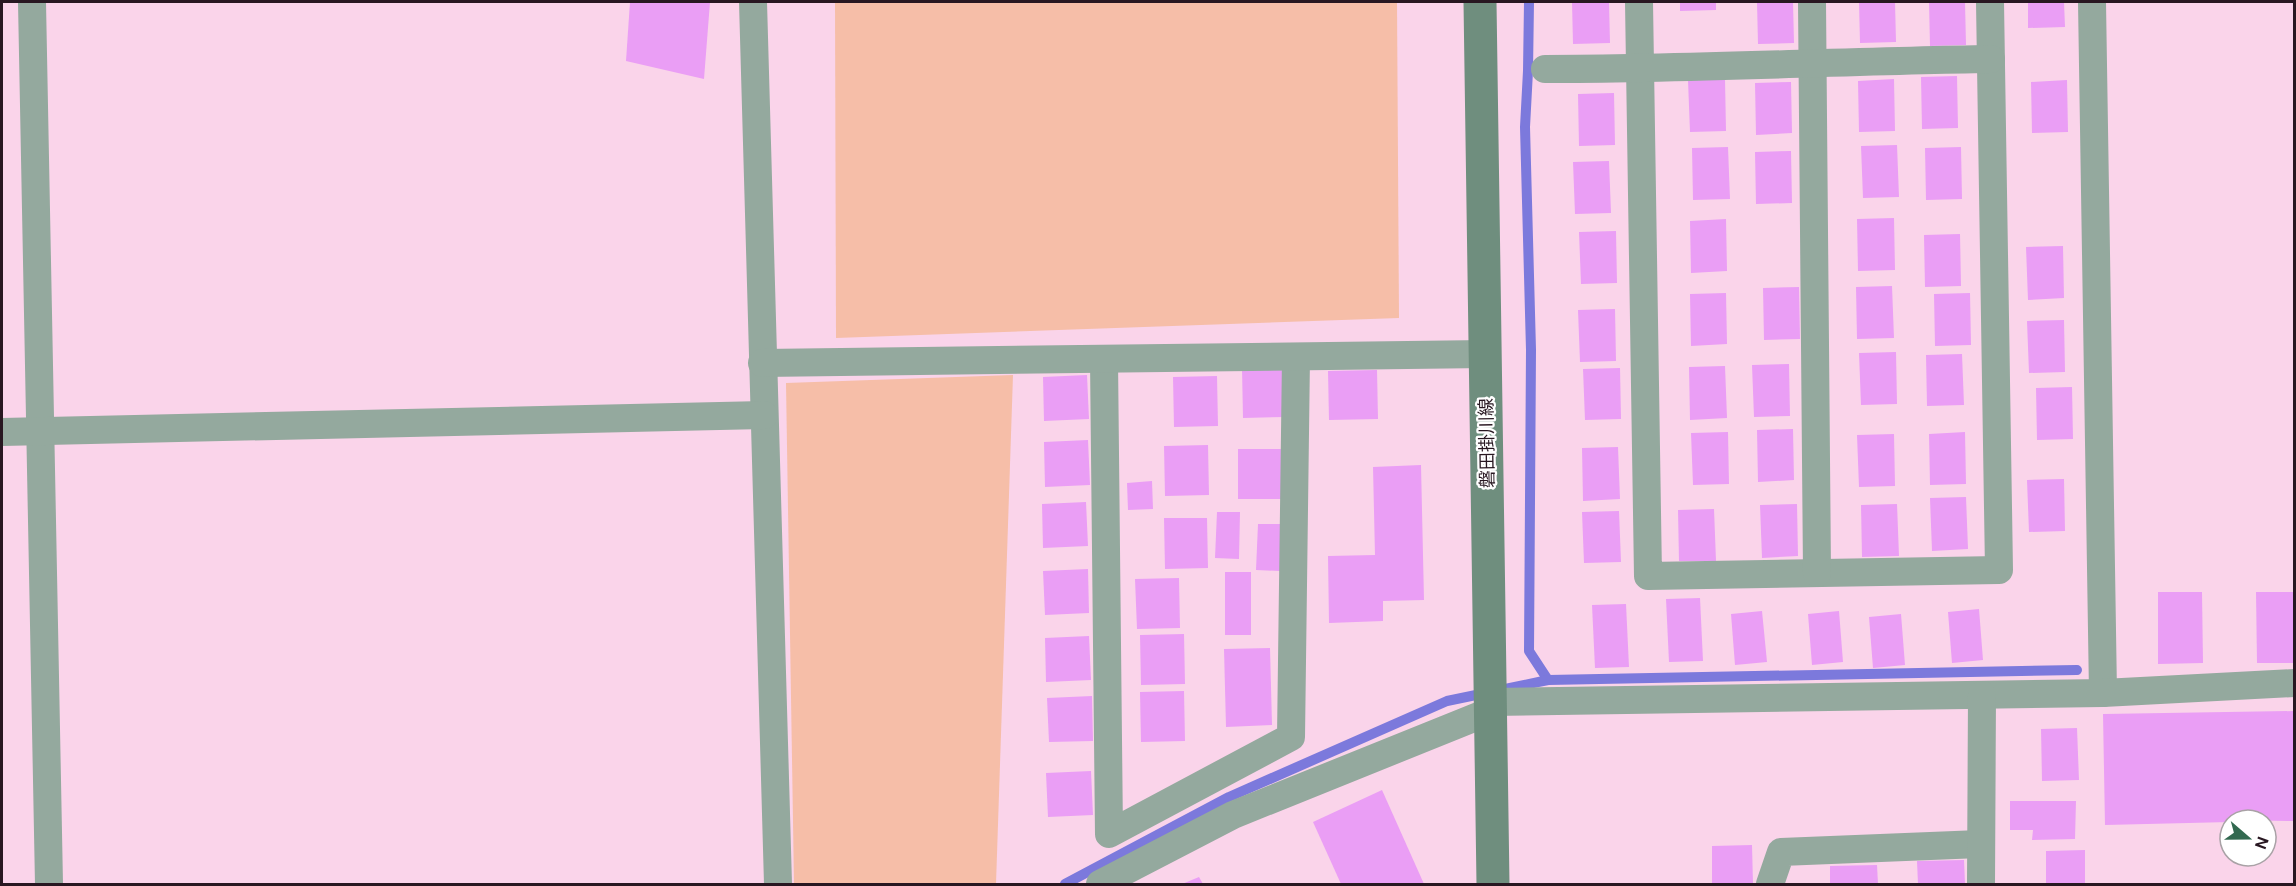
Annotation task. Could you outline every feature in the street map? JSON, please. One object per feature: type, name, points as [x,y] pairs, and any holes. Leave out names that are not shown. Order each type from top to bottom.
[{"type":"main road","name":"磐田掛川線","points":[[1480,2],[1493,885]]},
{"type":"street","points":[[32,2],[49,885]]},
{"type":"street","points":[[753,2],[778,885]]},
{"type":"street","points":[[1639,2],[1648,576],[1999,570],[1990,2]]},
{"type":"street","points":[[1812,2],[1817,573]]},
{"type":"street","points":[[2092,2],[2103,693]]},
{"type":"street","points":[[1545,69],[1640,69],[1813,62],[1991,59]]},
{"type":"street","points":[[762,363],[1486,354]]},
{"type":"street","points":[[1104,359],[1109,834],[1291,738],[1296,357]]},
{"type":"street","points":[[2,432],[764,415]]},
{"type":"street","points":[[1100,885],[1233,815],[1491,706],[2103,693],[2295,683]]},
{"type":"street","points":[[1981,885],[1982,695]]},
{"type":"street","points":[[1770,885],[1781,852],[1980,844]]},
{"type":"shaded area","points":[[835,2],[1397,2],[1399,318],[836,338]]},
{"type":"shaded area","points":[[1013,375],[996,884],[794,884],[786,383]]},
{"type":"building","points":[[630,2],[710,2],[704,79],[626,61]]},
{"type":"building","points":[[1572,2],[1609,2],[1610,43],[1573,44]]},
{"type":"building","points":[[1680,2],[1716,2],[1716,10],[1680,11]]},
{"type":"building","points":[[1757,2],[1793,2],[1794,43],[1758,44]]},
{"type":"building","points":[[1859,2],[1895,2],[1896,42],[1860,43]]},
{"type":"building","points":[[1929,2],[1965,2],[1966,45],[1930,46]]},
{"type":"building","points":[[2028,2],[2064,2],[2065,27],[2028,28]]},
{"type":"building","points":[[1957,76],[1958,128],[1922,129],[1921,77]]},
{"type":"building","points":[[1725,79],[1726,131],[1690,132],[1688,80]]},
{"type":"building","points":[[1894,79],[1895,131],[1859,132],[1858,81]]},
{"type":"building","points":[[2067,80],[2068,132],[2032,133],[2031,82]]},
{"type":"building","points":[[1791,82],[1792,133],[1756,135],[1755,83]]},
{"type":"building","points":[[1614,93],[1615,145],[1579,146],[1578,94]]},
{"type":"building","points":[[1897,145],[1899,197],[1863,198],[1861,146]]},
{"type":"building","points":[[1728,147],[1730,199],[1693,200],[1692,148]]},
{"type":"building","points":[[1961,147],[1962,199],[1926,200],[1925,148]]},
{"type":"building","points":[[1791,151],[1792,203],[1756,204],[1755,152]]},
{"type":"building","points":[[1609,161],[1611,213],[1575,214],[1573,162]]},
{"type":"building","points":[[1894,218],[1895,270],[1858,271],[1857,219]]},
{"type":"building","points":[[1726,219],[1727,271],[1691,273],[1690,221]]},
{"type":"building","points":[[1616,231],[1617,283],[1581,284],[1579,232]]},
{"type":"building","points":[[1960,234],[1961,286],[1925,287],[1924,235]]},
{"type":"building","points":[[2063,246],[2064,298],[2028,300],[2026,247]]},
{"type":"building","points":[[1892,286],[1894,338],[1857,339],[1856,287]]},
{"type":"building","points":[[1799,287],[1800,339],[1764,340],[1763,288]]},
{"type":"building","points":[[1726,293],[1727,344],[1691,346],[1690,294]]},
{"type":"building","points":[[1970,293],[1971,345],[1935,346],[1934,294]]},
{"type":"building","points":[[1615,309],[1616,361],[1580,362],[1578,310]]},
{"type":"building","points":[[2064,320],[2065,372],[2029,373],[2027,321]]},
{"type":"building","points":[[1896,352],[1897,404],[1861,405],[1859,353]]},
{"type":"building","points":[[1962,354],[1964,405],[1927,406],[1926,355]]},
{"type":"building","points":[[1789,364],[1790,416],[1754,417],[1752,365]]},
{"type":"building","points":[[1725,366],[1727,418],[1690,420],[1689,367]]},
{"type":"building","points":[[1285,367],[1286,417],[1243,418],[1242,368]]},
{"type":"building","points":[[1620,368],[1621,419],[1585,420],[1583,369]]},
{"type":"building","points":[[1377,370],[1378,419],[1329,420],[1328,371]]},
{"type":"building","points":[[1087,375],[1089,419],[1044,421],[1043,377]]},
{"type":"building","points":[[1217,376],[1218,426],[1174,427],[1173,377]]},
{"type":"building","points":[[2072,387],[2073,439],[2037,440],[2036,388]]},
{"type":"building","points":[[1793,429],[1794,480],[1758,482],[1757,430]]},
{"type":"building","points":[[1728,432],[1729,484],[1693,485],[1691,433]]},
{"type":"building","points":[[1965,432],[1966,484],[1930,485],[1929,434]]},
{"type":"building","points":[[1894,434],[1895,486],[1859,487],[1857,435]]},
{"type":"building","points":[[1088,440],[1090,485],[1045,487],[1044,442]]},
{"type":"building","points":[[1208,445],[1209,495],[1165,496],[1164,446]]},
{"type":"building","points":[[1618,447],[1620,499],[1583,501],[1582,448]]},
{"type":"building","points":[[1238,449],[1281,449],[1282,499],[1238,499]]},
{"type":"building","points":[[1421,465],[1424,600],[1383,601],[1383,621],[1329,623],[1328,556],[1375,555],[1373,467]]},
{"type":"building","points":[[2064,479],[2065,531],[2029,532],[2027,480]]},
{"type":"building","points":[[1152,481],[1153,509],[1128,510],[1127,483]]},
{"type":"building","points":[[1966,497],[1968,549],[1932,551],[1930,498]]},
{"type":"building","points":[[1086,502],[1088,546],[1043,548],[1042,504]]},
{"type":"building","points":[[1797,504],[1798,556],[1762,558],[1760,505]]},
{"type":"building","points":[[1897,504],[1899,556],[1862,557],[1861,505]]},
{"type":"building","points":[[1714,509],[1716,561],[1679,561],[1678,510]]},
{"type":"building","points":[[1619,511],[1621,562],[1584,563],[1582,512]]},
{"type":"building","points":[[1217,512],[1240,512],[1239,559],[1215,558]]},
{"type":"building","points":[[1164,518],[1207,518],[1208,568],[1165,569]]},
{"type":"building","points":[[1258,524],[1281,524],[1280,571],[1256,570]]},
{"type":"building","points":[[1088,569],[1089,613],[1045,615],[1043,571]]},
{"type":"building","points":[[1225,572],[1251,572],[1251,635],[1225,635]]},
{"type":"building","points":[[1179,578],[1180,628],[1137,629],[1135,579]]},
{"type":"building","points":[[2158,592],[2202,592],[2203,663],[2158,664]]},
{"type":"building","points":[[2256,592],[2294,592],[2294,663],[2257,663]]},
{"type":"building","points":[[1700,598],[1703,661],[1669,662],[1666,599]]},
{"type":"building","points":[[1626,604],[1629,667],[1595,668],[1592,605]]},
{"type":"building","points":[[1979,609],[1983,660],[1952,663],[1948,612]]},
{"type":"building","points":[[1762,611],[1767,662],[1735,665],[1731,614]]},
{"type":"building","points":[[1839,611],[1843,662],[1812,665],[1808,614]]},
{"type":"building","points":[[1901,614],[1905,665],[1873,668],[1869,617]]},
{"type":"building","points":[[1184,634],[1185,684],[1141,685],[1140,635]]},
{"type":"building","points":[[1089,636],[1091,680],[1046,682],[1045,638]]},
{"type":"building","points":[[1270,648],[1272,725],[1226,727],[1224,649]]},
{"type":"building","points":[[1184,691],[1185,741],[1141,742],[1140,692]]},
{"type":"building","points":[[1092,696],[1093,741],[1049,742],[1047,698]]},
{"type":"building","points":[[2294,711],[2294,821],[2278,821],[2278,808],[2218,808],[2218,822],[2105,825],[2103,714]]},
{"type":"building","points":[[2077,728],[2079,780],[2042,781],[2041,729]]},
{"type":"building","points":[[1091,771],[1093,815],[1048,817],[1046,773]]},
{"type":"building","points":[[1382,790],[1424,884],[1341,884],[1313,822]]},
{"type":"building","points":[[2010,801],[2076,801],[2075,839],[2032,840],[2033,830],[2010,830]]},
{"type":"building","points":[[1752,845],[1753,884],[1712,884],[1712,846]]},
{"type":"building","points":[[2085,850],[2085,884],[2046,884],[2046,851]]},
{"type":"building","points":[[1964,860],[1965,884],[1918,884],[1917,861]]},
{"type":"building","points":[[1877,865],[1878,884],[1830,884],[1830,866]]},
{"type":"building","points":[[1199,877],[1203,884],[1182,884]]},
{"type":"waterway","points":[[1529,2],[1525,127],[1531,350],[1529,651],[1548,680]]},
{"type":"waterway","points":[[1065,884],[1229,797],[1447,701],[1548,680],[2077,670]]}]
